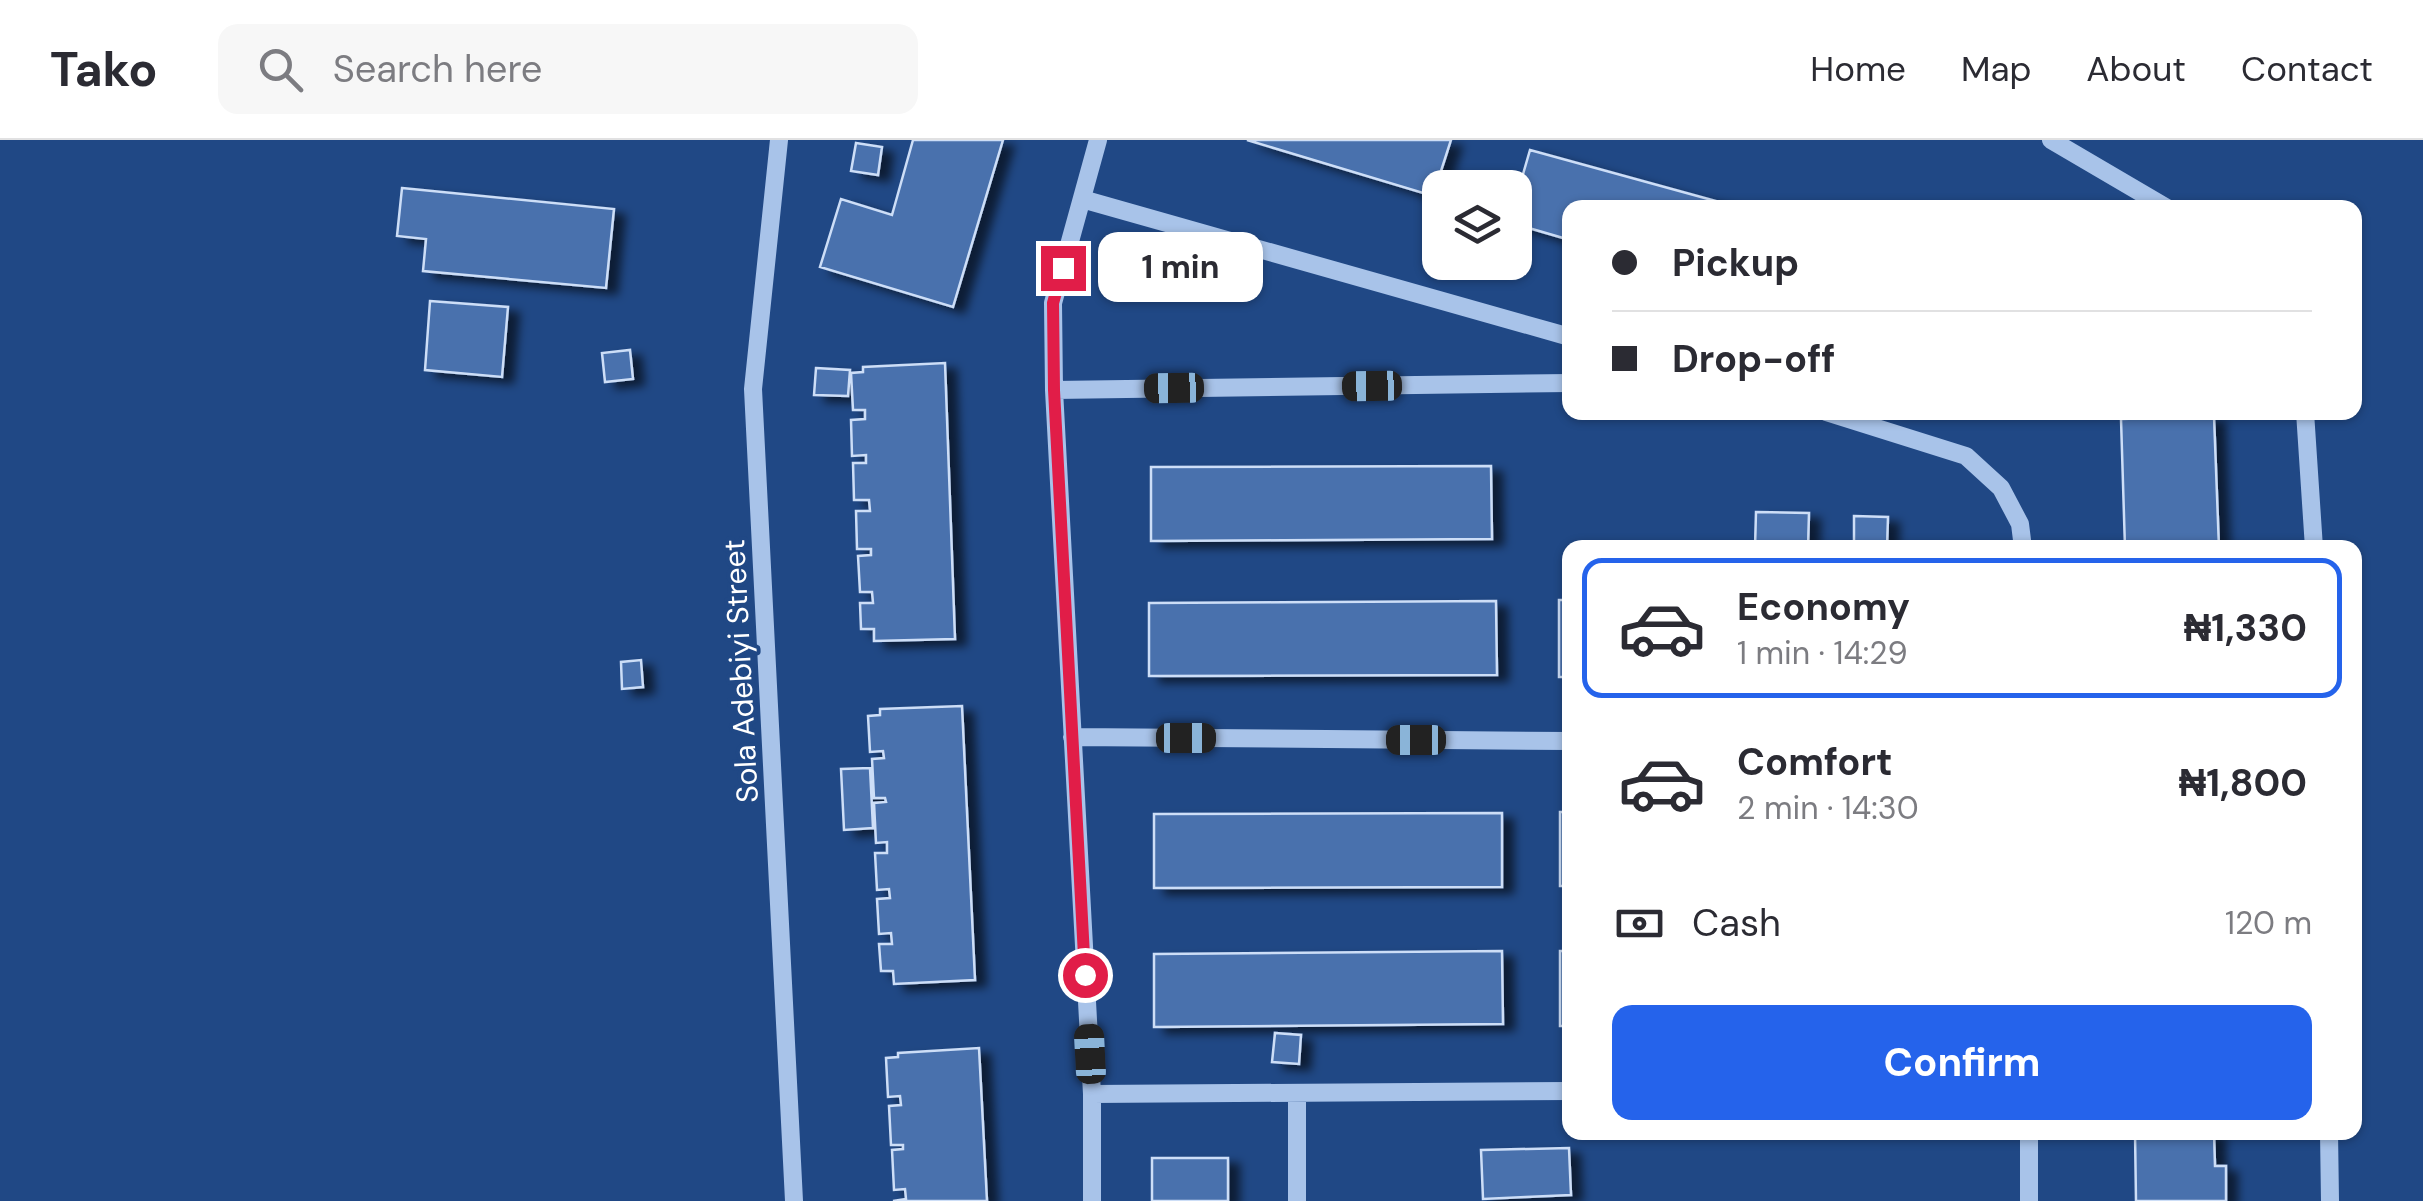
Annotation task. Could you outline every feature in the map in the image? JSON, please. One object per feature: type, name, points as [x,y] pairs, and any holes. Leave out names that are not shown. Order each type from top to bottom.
[{"type":"street","name":"Sola Adebiyi Street","points":[[780,140],[754,389],[794,1201]]},
{"type":"street","points":[[1092,1201],[1092,1094],[1054,390],[1053,303],[1098,140]]},
{"type":"street","points":[[2051,140],[2153,200]]},
{"type":"street","points":[[1082,199],[1562,335]]},
{"type":"street","points":[[1054,390],[1562,383]]},
{"type":"street","points":[[1851,420],[1966,456],[2001,488],[2020,524],[2022,540]]},
{"type":"street","points":[[2306,420],[2314,540]]},
{"type":"street","points":[[1072,738],[1562,741]]},
{"type":"street","points":[[1092,1094],[1562,1090]]},
{"type":"street","points":[[1297,1093],[1297,1201]]},
{"type":"street","points":[[2029,1140],[2030,1201]]},
{"type":"street","points":[[2329,1140],[2330,1201]]},
{"type":"building","points":[[913,140],[1003,140],[953,307],[820,267],[841,199],[892,215]]},
{"type":"building","points":[[1247,140],[1451,140],[1441,170],[1422,170],[1422,193]]},
{"type":"building","points":[[856,143],[882,147],[878,175],[851,171]]},
{"type":"building","points":[[1530,150],[1712,200],[1562,200],[1562,238],[1532,229],[1532,170],[1524,170]]},
{"type":"building","points":[[402,188],[614,209],[606,288],[423,271],[426,239],[397,236]]},
{"type":"building","points":[[430,301],[508,307],[502,377],[425,370]]},
{"type":"building","points":[[630,350],[633,379],[605,382],[602,353]]},
{"type":"building","points":[[945,363],[955,639],[874,641],[874,629],[861,629],[860,603],[873,603],[872,592],[860,592],[858,556],[871,555],[871,549],[857,549],[856,511],[870,511],[869,500],[854,500],[853,463],[866,463],[866,455],[852,456],[851,420],[865,419],[865,410],[853,410],[851,373],[863,372],[863,367]]},
{"type":"building","points":[[816,368],[850,370],[848,396],[814,395]]},
{"type":"building","points":[[2121,420],[2214,420],[2219,540],[2125,540]]},
{"type":"building","points":[[1491,466],[1492,539],[1151,541],[1151,467]]},
{"type":"building","points":[[1756,512],[1809,513],[1808,540],[1755,540]]},
{"type":"building","points":[[1854,516],[1888,517],[1887,540],[1854,540]]},
{"type":"building","points":[[1559,600],[1562,600],[1562,677]]},
{"type":"building","points":[[1496,601],[1497,675],[1149,676],[1149,603]]},
{"type":"building","points":[[641,660],[643,687],[622,689],[621,662]]},
{"type":"building","points":[[962,706],[975,980],[894,984],[893,971],[881,971],[879,944],[892,944],[891,933],[879,934],[877,899],[890,898],[889,889],[877,890],[875,853],[887,853],[887,842],[876,843],[874,803],[886,802],[885,798],[874,798],[872,759],[884,758],[883,751],[870,752],[868,716],[880,715],[880,709]]},
{"type":"building","points":[[870,768],[873,828],[844,830],[841,769]]},
{"type":"building","points":[[1560,812],[1562,812],[1562,886]]},
{"type":"building","points":[[1502,813],[1502,887],[1154,888],[1154,814]]},
{"type":"building","points":[[1502,951],[1503,1024],[1154,1027],[1154,954]]},
{"type":"building","points":[[1560,951],[1562,951],[1562,1026]]},
{"type":"building","points":[[1275,1033],[1301,1035],[1299,1064],[1272,1062]]},
{"type":"building","points":[[979,1048],[987,1201],[893,1201],[906,1199],[905,1189],[894,1190],[892,1150],[903,1149],[903,1145],[891,1145],[889,1106],[901,1105],[900,1096],[888,1097],[886,1058],[898,1057],[898,1053]]},
{"type":"building","points":[[2135,1140],[2214,1140],[2215,1166],[2226,1166],[2226,1201],[2136,1201]]},
{"type":"building","points":[[1569,1148],[1571,1195],[1483,1199],[1481,1150]]},
{"type":"building","points":[[1152,1158],[1228,1158],[1228,1201],[1152,1201]]},
{"type":"route","points":[[1063,268],[1053,303],[1054,390],[1085,975]]}]
